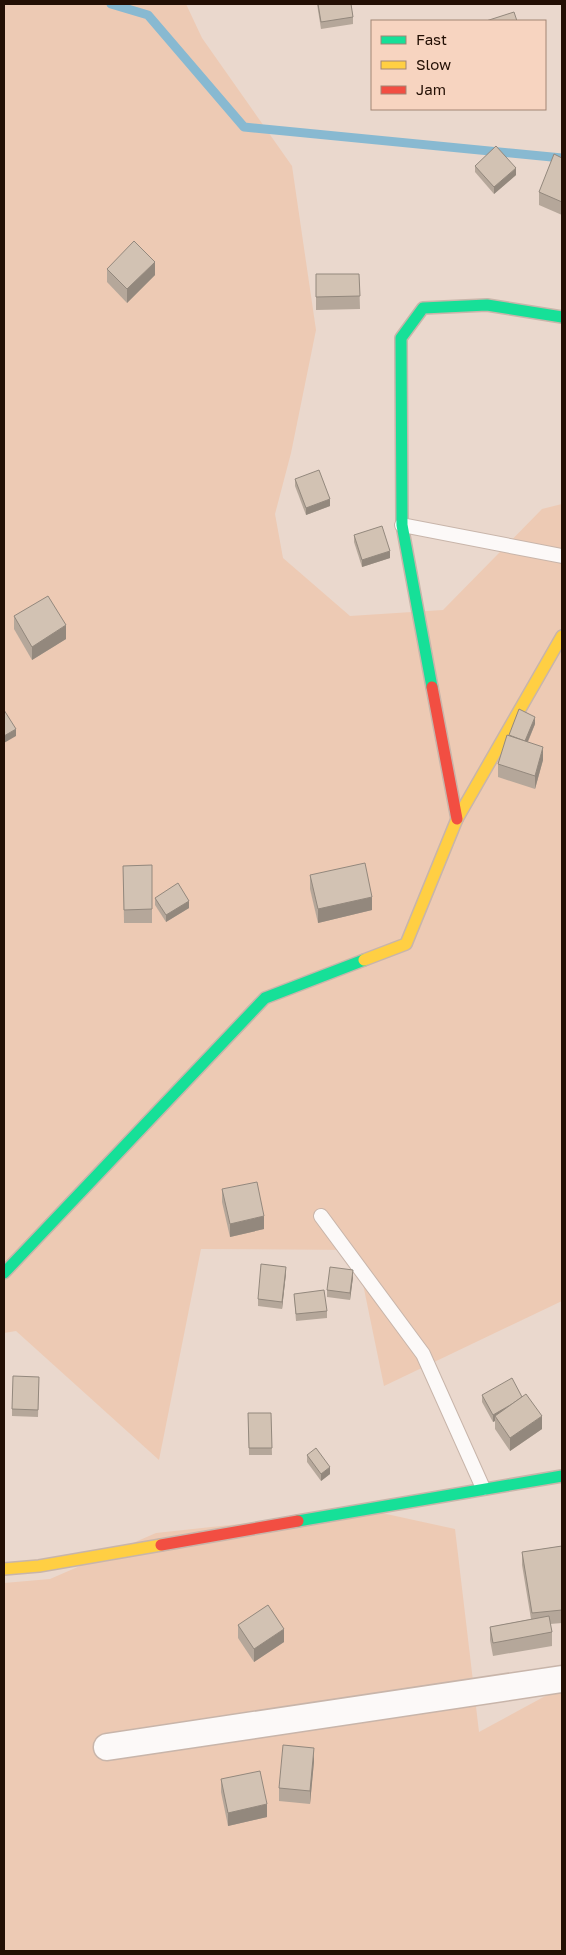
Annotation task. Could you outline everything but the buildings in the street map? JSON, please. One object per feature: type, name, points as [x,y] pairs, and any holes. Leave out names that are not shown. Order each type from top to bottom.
[{"type":"street","points":[[458,819],[402,525],[401,338],[423,308],[486,306],[562,318]]},
{"type":"street","points":[[4,1274],[265,998],[406,944],[458,819],[562,636]]},
{"type":"street","points":[[4,1569],[39,1566],[483,1488],[562,1476]]},
{"type":"street","points":[[107,1748],[562,1679]]},
{"type":"lane","points":[[402,525],[562,556]]},
{"type":"lane","points":[[321,1216],[423,1354],[483,1488]]},
{"type":"shaded area","points":[[4,4],[186,4],[202,38],[292,166],[316,330],[291,453],[275,514],[283,558],[350,616],[443,610],[542,509],[562,504],[562,1301],[384,1386],[356,1250],[201,1249],[159,1460],[16,1331],[4,1333]]},
{"type":"shaded area","points":[[368,1510],[455,1529],[479,1732],[562,1687],[562,1951],[4,1951],[4,1583],[50,1579],[156,1533]]},
{"type":"waterway","points":[[111,4],[148,15],[244,127],[562,158]]},
{"type":"traffic: fast","points":[[432,687],[402,525],[401,338],[423,308],[487,305],[562,317]]},
{"type":"traffic: fast","points":[[4,1273],[265,998],[364,960]]},
{"type":"traffic: fast","points":[[298,1521],[562,1476]]},
{"type":"traffic: slow","points":[[364,960],[406,944],[457,819],[562,636]]},
{"type":"traffic: slow","points":[[4,1569],[39,1566],[161,1545]]},
{"type":"traffic: jam","points":[[432,687],[457,819]]},
{"type":"traffic: jam","points":[[161,1545],[298,1521]]}]
